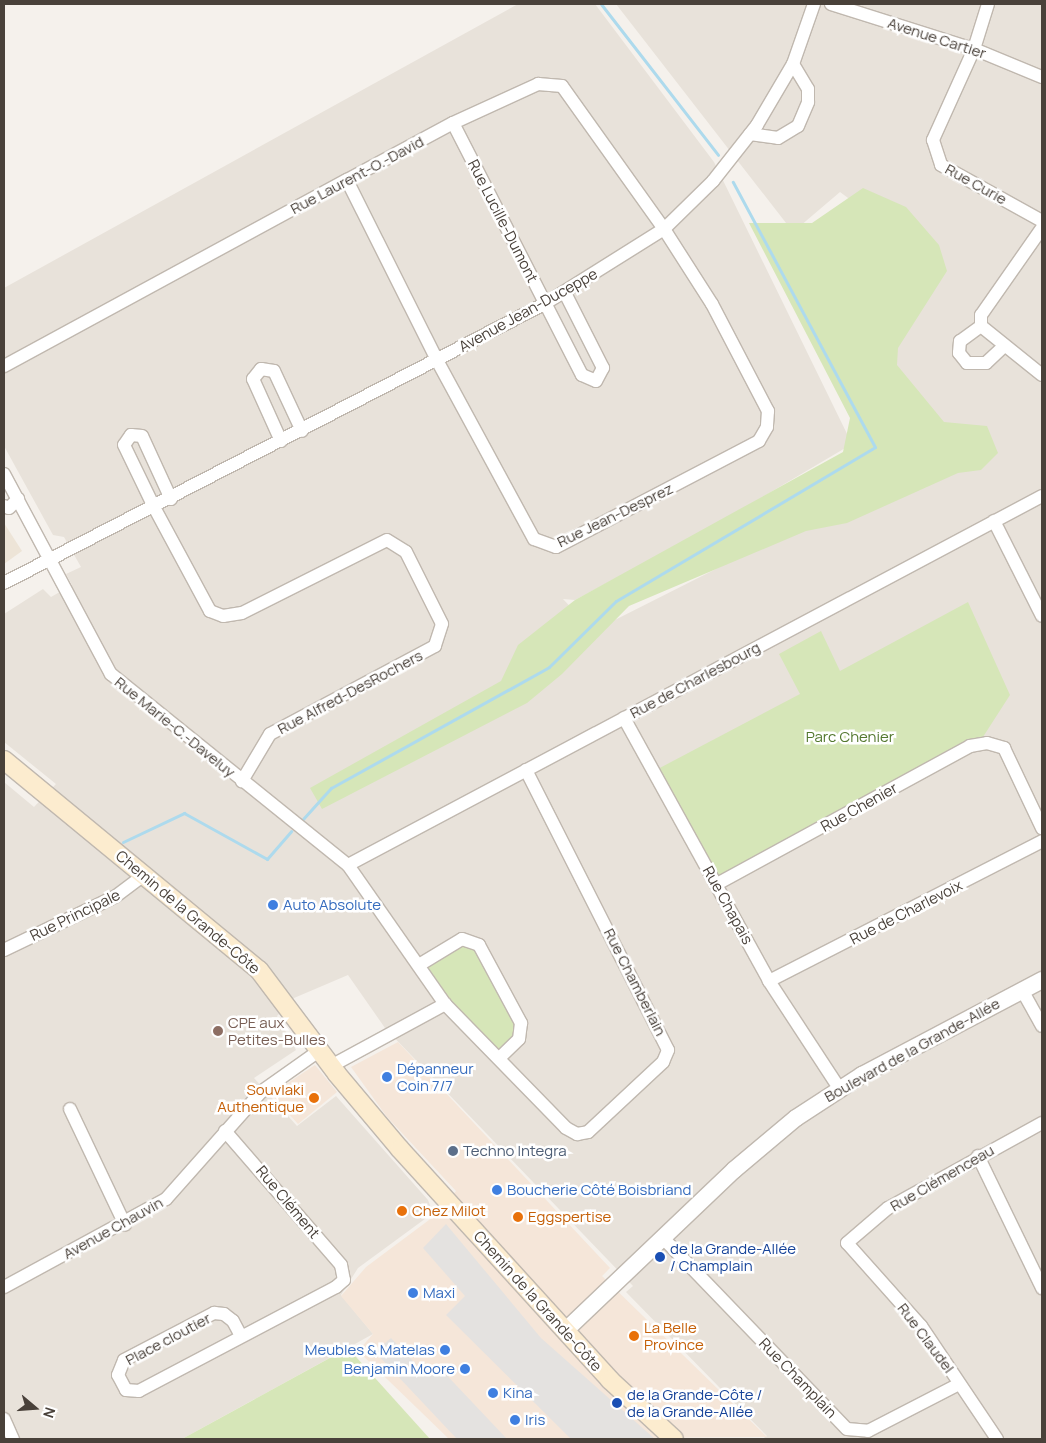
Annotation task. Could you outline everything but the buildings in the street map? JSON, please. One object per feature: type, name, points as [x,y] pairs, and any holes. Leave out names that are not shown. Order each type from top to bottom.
[{"type":"main road","name":"Chemin de la Grande-Côte","points":[[4,760],[260,970],[331,1066],[425,1178],[632,1402],[674,1439]]},
{"type":"street","name":"Avenue Jean-Duceppe","points":[[4,583],[47,559],[171,499],[565,293],[664,228],[713,181],[750,134],[793,64],[814,4]]},
{"type":"street","name":"Avenue Cartier","points":[[831,4],[974,48],[1042,77]]},
{"type":"street","name":"Rue Curie","points":[[988,4],[974,48],[934,140],[940,165],[1042,221]]},
{"type":"street","points":[[750,134],[778,138],[798,126],[808,102],[808,90],[793,64]]},
{"type":"street","name":"Rue Laurent-O.-David","points":[[4,366],[453,123],[538,84],[562,86],[664,228]]},
{"type":"street","name":"Rue Lucille-Dumont","points":[[453,123],[582,375],[596,381],[603,368],[565,293]]},
{"type":"street","name":"Rue Jean-Desprez","points":[[347,180],[437,360],[534,539],[556,547],[759,442],[767,427],[768,411],[712,304],[664,228]]},
{"type":"street","points":[[1042,228],[981,315],[981,326],[1042,375]]},
{"type":"street","points":[[981,326],[960,342],[959,353],[967,363],[986,364],[1004,346]]},
{"type":"street","points":[[281,441],[253,380],[261,369],[274,371],[302,431]]},
{"type":"street","points":[[154,507],[124,445],[131,435],[142,436],[171,499]]},
{"type":"street","name":"Rue Marie-C.-Daveluy","points":[[4,474],[47,559],[111,674],[348,865]]},
{"type":"street","name":"Rue de Charlesbourg","points":[[348,865],[1042,496]]},
{"type":"street","points":[[4,506],[9,508],[18,500]]},
{"type":"street","name":"Rue Alfred-DesRochers","points":[[154,507],[210,610],[223,616],[242,613],[387,540],[406,552],[442,624],[435,646],[270,734],[242,781]]},
{"type":"street","points":[[994,521],[1042,616]]},
{"type":"street","name":"Rue Chapais","points":[[624,718],[769,981],[839,1088]]},
{"type":"street","name":"Rue Chenier","points":[[717,884],[970,746],[987,743],[1004,748],[1042,828]]},
{"type":"street","name":"Rue Chamberlain","points":[[348,865],[445,1004],[566,1128],[577,1134],[588,1132],[664,1062],[668,1050],[526,770]]},
{"type":"street","name":"Rue de Charlevoix","points":[[769,981],[1042,840]]},
{"type":"street","name":"Rue Principale","points":[[4,950],[116,896],[144,875]]},
{"type":"street","points":[[419,965],[462,939],[479,945],[521,1022],[519,1039],[499,1058]]},
{"type":"street","name":"Boulevard de la Grande-Allée","points":[[566,1330],[757,1149],[839,1088],[1042,980]]},
{"type":"street","points":[[1022,990],[1042,1026]]},
{"type":"street","points":[[331,1066],[445,1004]]},
{"type":"street","name":"Avenue Chauvin","points":[[4,1287],[125,1224],[166,1199],[267,1086],[320,1051]]},
{"type":"street","points":[[70,1109],[125,1224]]},
{"type":"street","name":"Rue Clémenceau","points":[[847,1243],[888,1208],[978,1156],[1042,1122]]},
{"type":"street","name":"Rue Clément","points":[[225,1131],[341,1265],[345,1276]]},
{"type":"street","points":[[978,1156],[1042,1288]]},
{"type":"street","name":"Rue Champlain","points":[[663,1238],[847,1429],[868,1431],[958,1384]]},
{"type":"street","name":"Rue Claudel","points":[[847,1243],[921,1326],[958,1384],[997,1439]]},
{"type":"street","name":"Place cloutier","points":[[241,1336],[233,1320],[214,1313],[124,1360],[118,1375],[126,1390],[139,1392],[336,1287],[345,1276]]},
{"type":"street","points":[[4,1419],[14,1439]]},
{"type":"shaded area","points":[[518,4],[595,4],[714,162],[852,444],[710,528],[575,600],[563,599],[593,631],[809,522],[828,524],[951,447],[876,355],[930,259],[840,192],[793,232],[616,4],[1042,4],[1042,1439],[762,1439],[767,1436],[626,1292],[633,1286],[385,1028],[348,975],[294,998],[277,1016],[296,1050],[254,1078],[297,1126],[336,1096],[428,1200],[433,1213],[358,1268],[341,1295],[373,1334],[182,1439],[13,1439],[4,1419],[4,782],[34,807],[56,784],[4,742],[4,614],[43,589],[51,597],[72,585],[66,574],[81,567],[64,537],[53,535],[4,446],[4,288]]},
{"type":"shaded area","points":[[4,523],[22,551],[4,564]]},
{"type":"shaded area","points":[[398,1042],[610,1268],[602,1276],[767,1437],[449,1439],[358,1351],[373,1334],[341,1296],[366,1267],[437,1214],[456,1191],[387,1117],[351,1067]]},
{"type":"shaded area","points":[[315,1065],[337,1092],[298,1124],[271,1094]]},
{"type":"shaded area","points":[[446,1224],[541,1338],[655,1439],[571,1439],[446,1315],[465,1296],[423,1248]]},
{"type":"shaded area","points":[[391,1338],[427,1376],[438,1366],[507,1439],[457,1439],[375,1352]]},
{"type":"green space","points":[[863,188],[906,207],[939,245],[947,271],[898,348],[897,365],[944,422],[987,426],[998,453],[981,470],[958,473],[847,523],[806,531],[629,606],[562,674],[527,703],[322,809],[310,788],[501,681],[518,645],[575,600],[843,452],[850,418],[749,223],[812,223]]},
{"type":"green space","name":"Parc Chenier","points":[[968,602],[1010,695],[981,740],[717,884],[654,771],[800,694],[779,654],[821,631],[840,671]]},
{"type":"green space","points":[[462,939],[479,945],[521,1023],[519,1039],[499,1058],[419,965]]},
{"type":"green space","points":[[348,1348],[430,1439],[182,1439]]},
{"type":"waterway","points":[[601,4],[718,155]]},
{"type":"waterway","points":[[303,819],[331,788],[549,667],[616,601],[875,447],[733,182]]},
{"type":"waterway","points":[[123,842],[184,813],[267,859],[291,831]]},
{"type":"place","name":"Auto Absolute","points":[[273,905]]},
{"type":"place","name":"CPE aux Petites-Bulles","points":[[218,1031]]},
{"type":"place","name":"Dépanneur Coin 7/7","points":[[387,1077]]},
{"type":"place","name":"Souvlaki Authentique","points":[[314,1098]]},
{"type":"place","name":"Techno Integra","points":[[453,1151]]},
{"type":"place","name":"Boucherie Côté Boisbriand","points":[[497,1190]]},
{"type":"place","name":"Chez Milot","points":[[402,1211]]},
{"type":"place","name":"Eggspertise","points":[[518,1217]]},
{"type":"place","name":"de la Grande-Allée / Champlain","points":[[660,1257]]},
{"type":"place","name":"Maxi","points":[[413,1293]]},
{"type":"place","name":"La Belle Province","points":[[634,1336]]},
{"type":"place","name":"Meubles & Matelas","points":[[445,1350]]},
{"type":"place","name":"Benjamin Moore","points":[[465,1369]]},
{"type":"place","name":"Kina","points":[[493,1393]]},
{"type":"place","name":"de la Grande-Côte / de la Grande-Allée","points":[[617,1403]]},
{"type":"place","name":"Iris","points":[[515,1420]]}]
